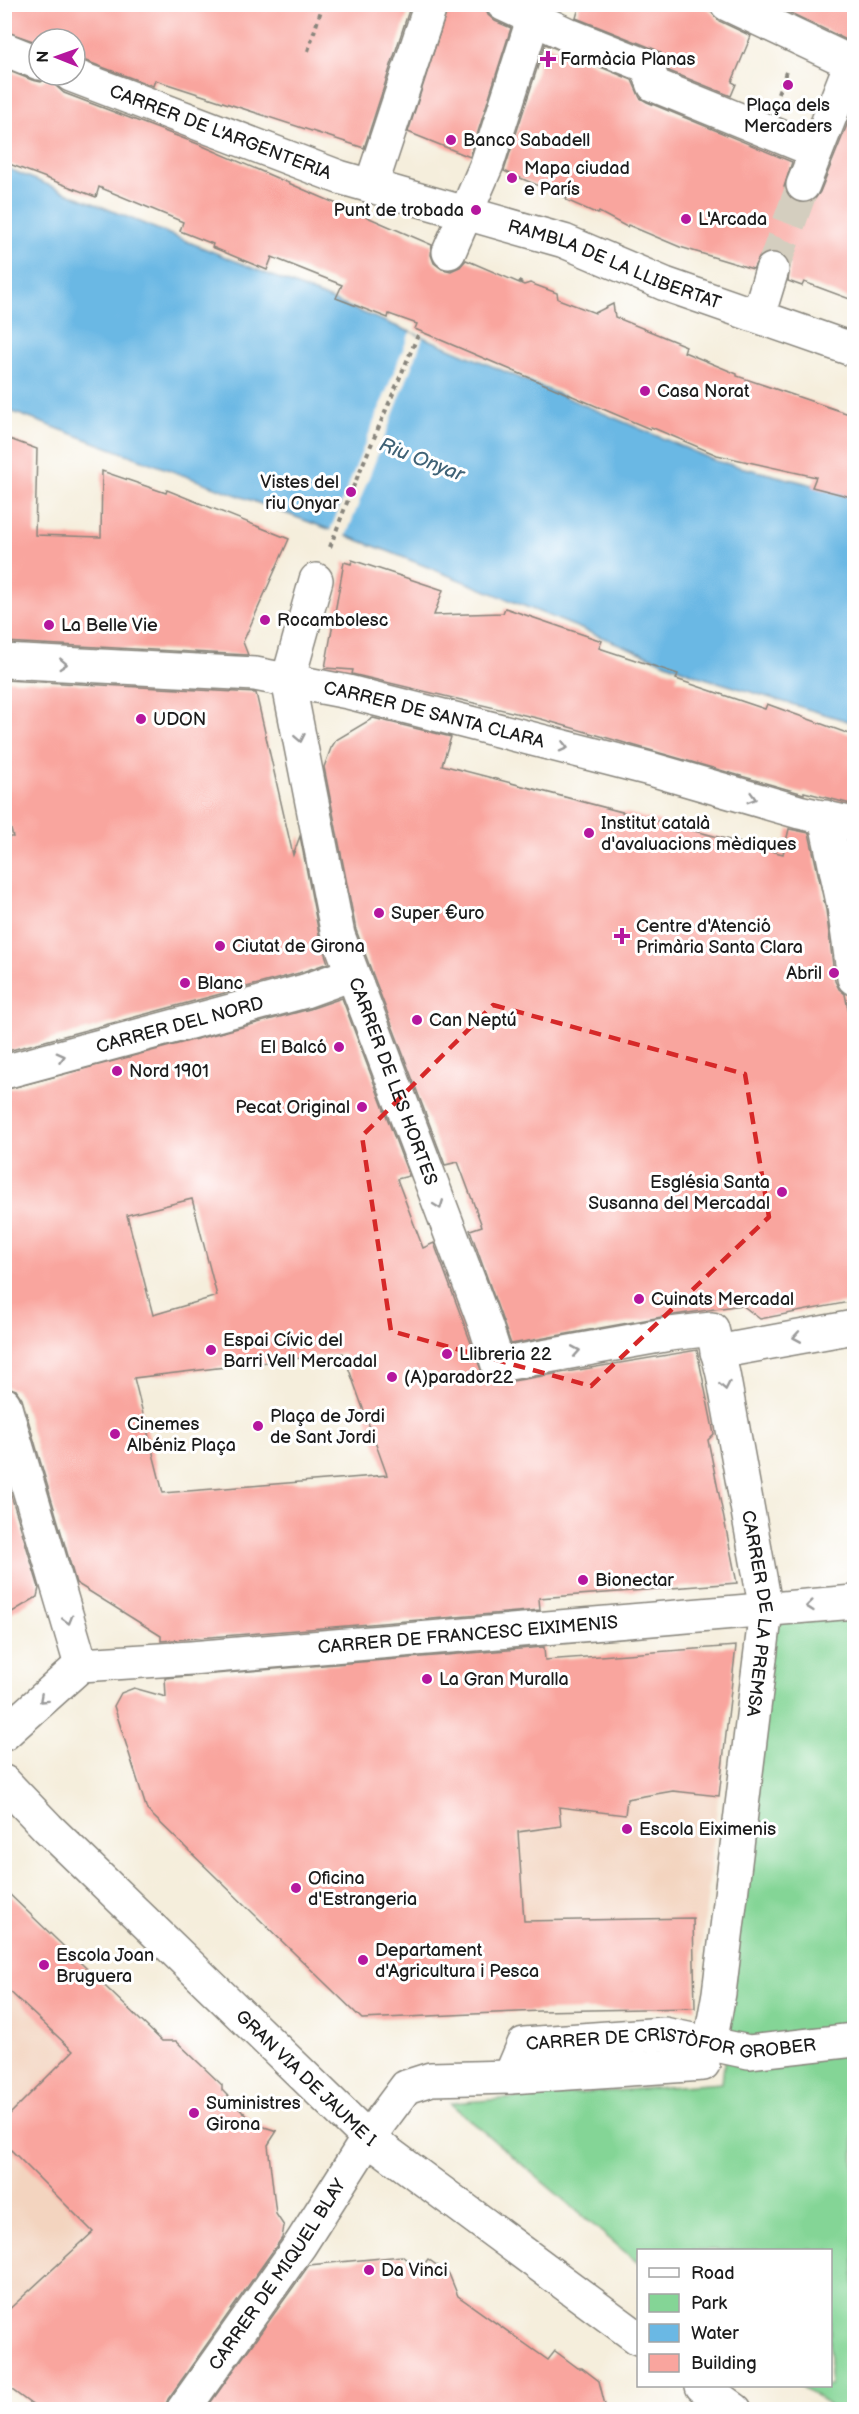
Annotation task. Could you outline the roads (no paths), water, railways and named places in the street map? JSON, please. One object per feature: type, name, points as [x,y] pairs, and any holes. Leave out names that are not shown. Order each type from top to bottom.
[{"type":"street","points":[[371,186],[431,4]]},
{"type":"street","points":[[503,4],[536,11],[569,35],[647,66],[654,85],[816,151]]},
{"type":"street","points":[[747,9],[853,63],[803,185]]},
{"type":"street","points":[[450,252],[487,164],[536,11]]},
{"type":"street","points":[[4,49],[27,58]]},
{"type":"street","name":"CARRER DE L'ARGENTERIA","points":[[87,81],[339,177],[371,186]]},
{"type":"street","name":"RAMBLA DE LA LLIBERTAT","points":[[371,186],[564,241],[665,285],[855,350]]},
{"type":"street","points":[[758,316],[772,270]]},
{"type":"street","name":"CARRER DE LES HORTES","points":[[322,566],[288,680],[338,935],[486,1327],[498,1365],[670,1334],[714,1340],[855,1327]]},
{"type":"street","name":"CARRER DE SANTA CLARA","points":[[4,661],[255,674],[288,680],[348,692],[643,767],[840,821]]},
{"type":"street","points":[[840,821],[844,907],[855,978]]},
{"type":"street","name":"CARRER DEL NORD","points":[[4,1072],[305,991],[352,974]]},
{"type":"street","name":"CARRER DE LA PREMSA","points":[[707,2054],[719,1993],[766,1610],[714,1340]]},
{"type":"street","points":[[4,1404],[81,1665],[4,1734]]},
{"type":"street","name":"CARRER DE FRANCESC EIXIMENIS","points":[[81,1665],[203,1658],[855,1602]]},
{"type":"street","name":"GRAN VIA DE JAUME I","points":[[4,1782],[368,2138],[637,2337]]},
{"type":"street","name":"CARRER DE CRISTÒFOR GROBER","points":[[368,2138],[406,2087],[431,2079],[510,2077],[524,2044],[664,2034],[707,2054],[749,2052],[855,2040]]},
{"type":"street","name":"CARRER DE MIQUEL BLAY","points":[[183,2409],[300,2245],[368,2138]]},
{"type":"street","points":[[705,2387],[735,2409]]},
{"type":"water","name":"Riu Onyar","points":[[4,167],[440,344],[716,461],[854,495],[854,723],[701,677],[390,552],[5,409]]},
{"type":"tunnel","points":[[772,270],[803,185]]},
{"type":"place","name":"Farmàcia Planas","points":[[548,59]]},
{"type":"place","name":"Plaça dels Mercaders","points":[[788,85]]},
{"type":"place","name":"Banco Sabadell","points":[[451,140]]},
{"type":"place","name":"Mapa ciudad e París","points":[[512,178]]},
{"type":"place","name":"Punt de trobada","points":[[476,210]]},
{"type":"place","name":"L'Arcada","points":[[686,219]]},
{"type":"place","name":"Casa Norat","points":[[645,391]]},
{"type":"place","name":"Vistes del riu Onyar","points":[[351,492]]},
{"type":"place","name":"Rocambolesc","points":[[265,620]]},
{"type":"place","name":"La Belle Vie","points":[[49,625]]},
{"type":"place","name":"UDON","points":[[141,719]]},
{"type":"place","name":"Institut català d'avaluacions mèdiques","points":[[589,833]]},
{"type":"place","name":"Super €uro","points":[[379,913]]},
{"type":"place","name":"Centre d'Atenció Primària Santa Clara","points":[[622,936]]},
{"type":"place","name":"Ciutat de Girona","points":[[220,946]]},
{"type":"place","name":"Abril","points":[[834,973]]},
{"type":"place","name":"Blanc","points":[[185,983]]},
{"type":"place","name":"Can Neptú","points":[[417,1020]]},
{"type":"place","name":"El Balcó","points":[[339,1047]]},
{"type":"place","name":"Nord 1901","points":[[117,1071]]},
{"type":"place","name":"Pecat Original","points":[[362,1107]]},
{"type":"place","name":"Església Santa Susanna del Mercadal","points":[[782,1192]]},
{"type":"place","name":"Cuinats Mercadal","points":[[639,1299]]},
{"type":"place","name":"Espai Cívic del Barri Vell Mercadal","points":[[211,1350]]},
{"type":"place","name":"Llibreria 22","points":[[447,1354]]},
{"type":"place","name":"(A)parador22","points":[[392,1377]]},
{"type":"place","name":"Plaça de Jordi de Sant Jordi","points":[[258,1426]]},
{"type":"place","name":"Cinemes Albéniz Plaça","points":[[115,1434]]},
{"type":"place","name":"Bionectar","points":[[583,1580]]},
{"type":"place","name":"La Gran Muralla","points":[[427,1679]]},
{"type":"place","name":"Escola Eiximenis","points":[[627,1829]]},
{"type":"place","name":"Oficina d'Estrangeria","points":[[296,1888]]},
{"type":"place","name":"Departament d'Agricultura i Pesca","points":[[363,1960]]},
{"type":"place","name":"Escola Joan Bruguera","points":[[44,1965]]},
{"type":"place","name":"Suministres Girona","points":[[194,2113]]},
{"type":"place","name":"Da Vinci","points":[[369,2270]]}]
